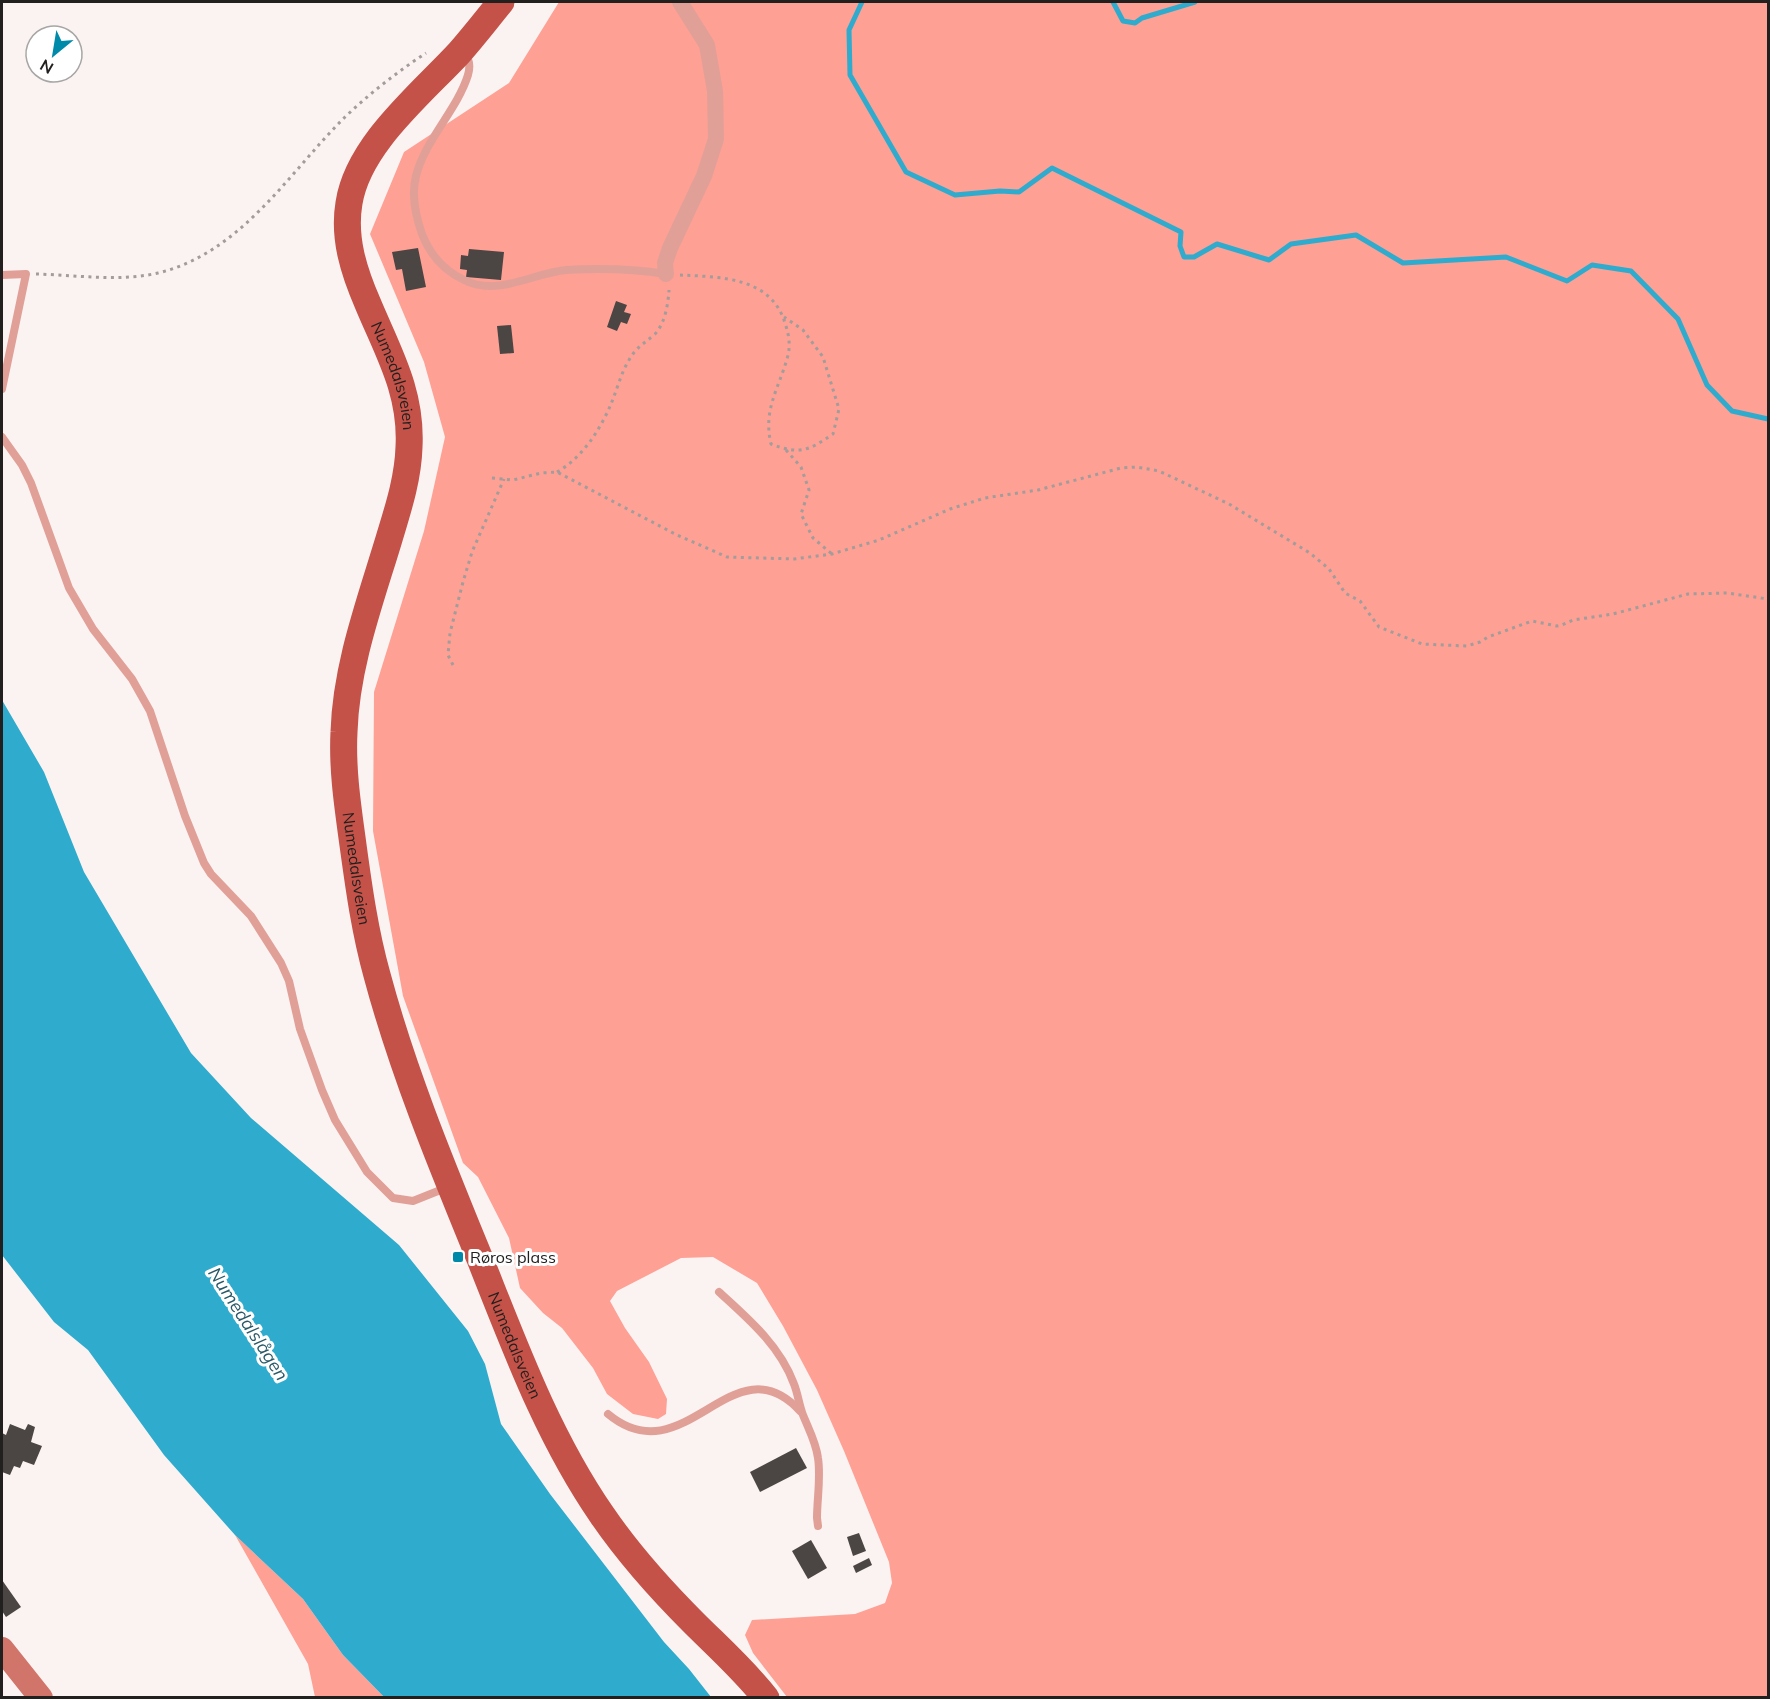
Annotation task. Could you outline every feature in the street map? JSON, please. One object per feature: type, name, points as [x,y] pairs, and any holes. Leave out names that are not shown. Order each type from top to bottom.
[{"type":"main road","name":"Numedalsveien","points":[[501,2],[461,51],[387,130],[366,158],[352,188],[347,215],[347,232],[358,280],[395,362],[405,394],[410,436],[408,464],[400,499],[362,629],[349,689],[344,730],[348,808],[361,900],[376,974],[409,1076],[528,1378],[554,1434],[577,1477],[626,1548],[683,1612],[740,1668],[766,1698]]},
{"type":"main road","points":[[2,1649],[41,1698]]},
{"type":"street","points":[[666,274],[665,263],[670,248],[704,176],[716,140],[715,90],[706,45],[680,2]]},
{"type":"lane","points":[[461,51],[468,57],[468,75],[427,149],[414,183],[418,221],[426,244],[437,260],[464,280],[480,285],[516,283],[567,270],[643,271],[666,274]]},
{"type":"lane","points":[[2,274],[26,274],[2,389]]},
{"type":"lane","points":[[2,437],[22,465],[31,483],[69,588],[93,629],[132,679],[150,711],[185,816],[204,863],[211,874],[251,916],[281,963],[289,981],[300,1029],[322,1090],[335,1120],[358,1159],[384,1190],[393,1198],[400,1200],[420,1200],[451,1185]]},
{"type":"lane","points":[[719,1292],[750,1320],[785,1364],[795,1385],[802,1414],[815,1440],[819,1460],[818,1526]]},
{"type":"lane","points":[[608,1414],[621,1425],[636,1429],[651,1431],[668,1429],[688,1422],[731,1395],[768,1389],[781,1394],[802,1414]]},
{"type":"path","points":[[26,274],[136,276],[160,272],[201,256],[244,225],[275,195],[343,119],[411,63]]},
{"type":"path","points":[[492,478],[513,480],[541,473],[557,472],[572,464],[586,447],[610,406],[627,362],[638,346],[655,334],[663,322],[668,302],[669,281],[666,274],[748,283],[767,293],[777,304],[790,338],[788,357],[772,398],[768,432],[771,444],[786,450],[810,450],[833,434],[839,408],[823,357],[803,330],[784,318]]},
{"type":"path","points":[[786,450],[801,467],[809,490],[801,514],[813,538],[832,554]]},
{"type":"path","points":[[557,472],[675,534],[727,557],[794,559],[832,554],[879,540],[950,509],[984,498],[1038,490],[1121,468],[1137,467],[1159,471],[1220,500],[1310,553],[1329,569],[1346,593],[1360,601],[1379,627],[1422,644],[1467,646],[1532,621],[1557,626],[1573,620],[1613,614],[1689,594],[1727,593],[1768,599]]},
{"type":"path","points":[[453,664],[448,656],[450,633],[463,582],[472,552],[504,479]]},
{"type":"shaded area","points":[[559,2],[1768,2],[1768,1697],[787,1697],[753,1653],[745,1635],[752,1620],[855,1614],[885,1603],[892,1583],[889,1562],[817,1390],[757,1283],[713,1257],[681,1258],[617,1291],[610,1301],[625,1328],[649,1362],[667,1399],[666,1414],[658,1419],[633,1414],[607,1394],[593,1368],[562,1328],[543,1313],[520,1288],[509,1238],[478,1177],[463,1163],[403,996],[373,831],[374,692],[424,531],[445,437],[424,362],[370,234],[404,152],[509,83]]},
{"type":"shaded area","points":[[235,1535],[303,1599],[343,1655],[384,1697],[315,1697],[308,1664]]},
{"type":"water","name":"Numedalslågen","points":[[2,700],[44,772],[84,872],[191,1053],[251,1118],[399,1245],[468,1331],[485,1364],[501,1424],[550,1494],[664,1642],[711,1697],[384,1697],[343,1655],[303,1599],[235,1535],[164,1455],[88,1350],[54,1322],[2,1255]]},
{"type":"building","points":[[418,248],[426,287],[406,291],[402,269],[396,270],[392,252]]},
{"type":"building","points":[[469,249],[504,252],[501,280],[466,277],[467,270],[460,269],[461,255],[468,256]]},
{"type":"building","points":[[616,301],[627,305],[624,312],[631,314],[627,324],[621,322],[617,331],[607,327]]},
{"type":"building","points":[[511,325],[514,353],[500,354],[497,326]]},
{"type":"building","points":[[10,1424],[25,1430],[28,1424],[35,1427],[31,1442],[42,1446],[34,1465],[23,1461],[20,1468],[14,1466],[10,1475],[2,1472],[2,1433],[6,1435]]},
{"type":"building","points":[[796,1448],[807,1468],[760,1492],[750,1472]]},
{"type":"building","points":[[859,1533],[866,1551],[853,1556],[847,1537]]},
{"type":"building","points":[[811,1540],[827,1568],[808,1579],[792,1551]]},
{"type":"building","points":[[869,1558],[872,1565],[856,1573],[853,1566]]},
{"type":"building","points":[[2,1580],[21,1607],[6,1617],[2,1611]]},
{"type":"waterway","points":[[862,2],[849,30],[850,75],[906,172],[955,195],[1000,191],[1019,192],[1052,168],[1181,232],[1180,246],[1184,257],[1194,257],[1217,244],[1269,260],[1291,244],[1356,235],[1403,263],[1506,257],[1567,281],[1592,265],[1631,271],[1678,319],[1707,385],[1732,411],[1768,419]]},
{"type":"waterway","points":[[1113,2],[1123,21],[1135,23],[1142,18],[1195,2]]},
{"type":"place","name":"Røros plass","points":[[458,1257]]}]
